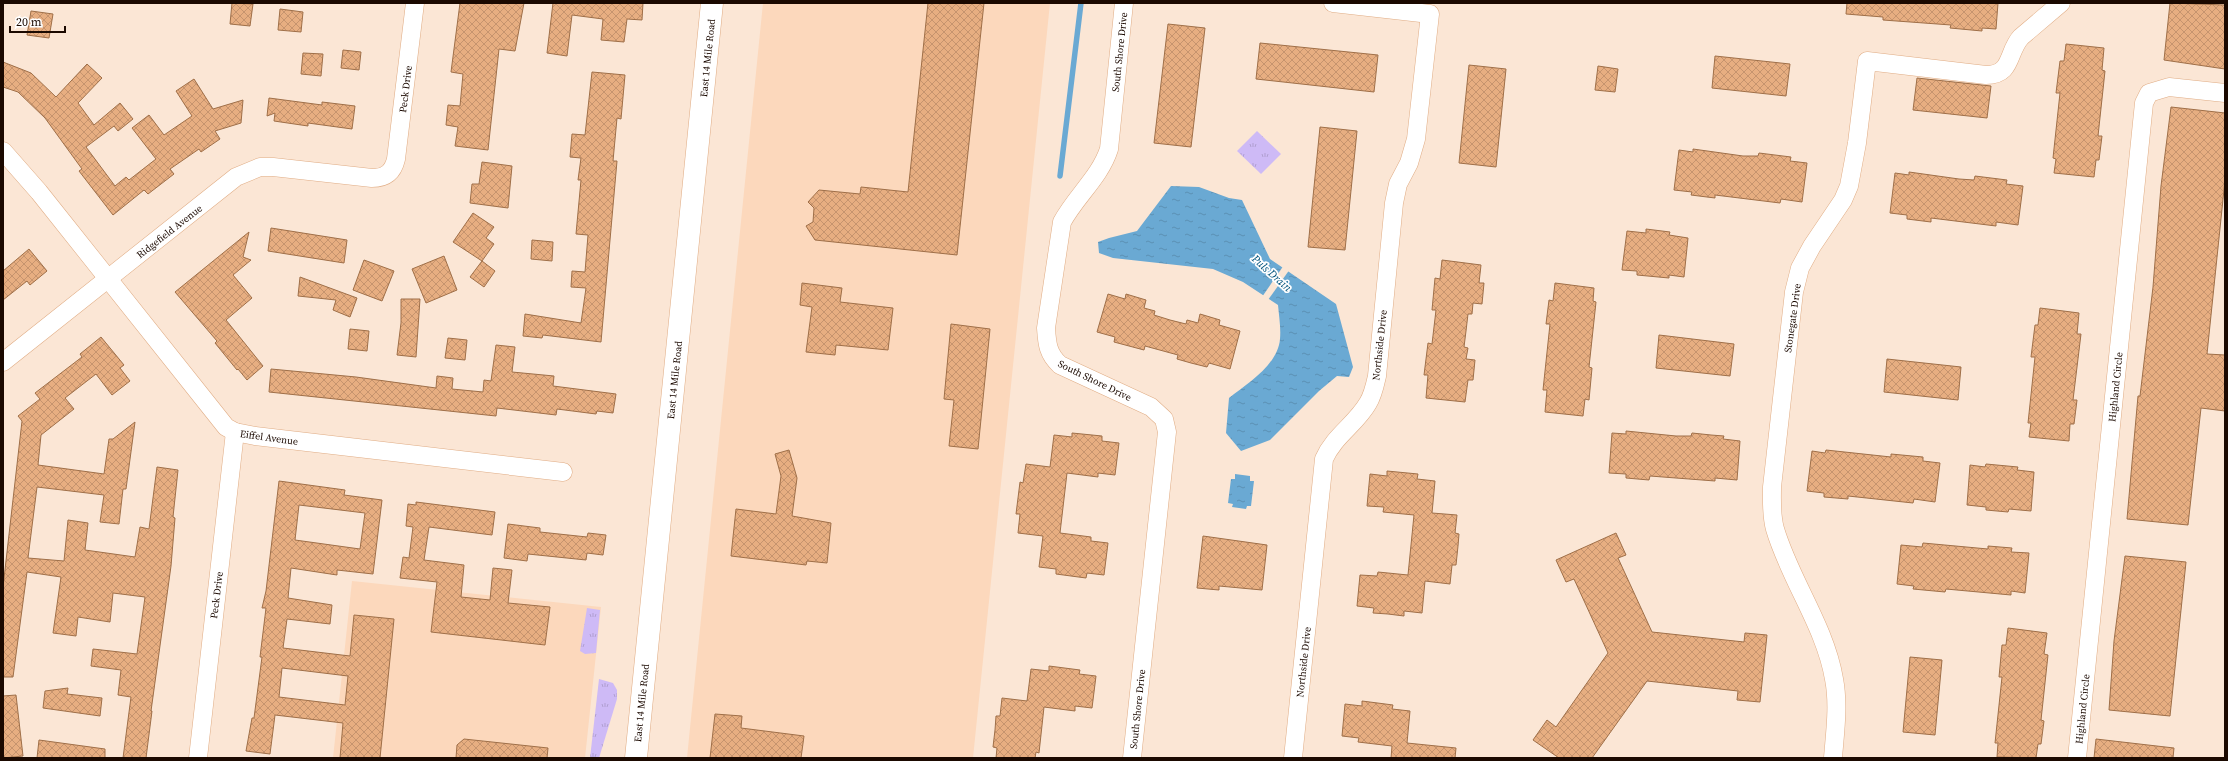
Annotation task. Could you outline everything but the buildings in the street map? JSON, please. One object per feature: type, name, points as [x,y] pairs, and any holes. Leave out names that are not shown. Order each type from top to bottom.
[{"type":"main road","name":"East 14 Mile Road","points":[[636,758],[712,3]]},
{"type":"street","name":"Peck Drive","points":[[389,173],[394,168],[396,159],[415,3]]},
{"type":"street","name":"South Shore Drive","points":[[1124,3],[1109,148],[1104,164],[1070,206],[1062,222],[1046,328],[1047,346],[1052,358],[1060,365],[1151,407],[1164,419],[1167,432],[1132,758]]},
{"type":"street","name":"Northside Drive","points":[[1293,758],[1324,459],[1329,448],[1361,414],[1369,402],[1377,376],[1394,204],[1398,184],[1409,163],[1416,139],[1430,14],[1334,3]]},
{"type":"street","name":"Stonegate Drive","points":[[1833,758],[1836,712],[1834,678],[1823,642],[1775,528],[1771,507],[1790,318],[1800,268],[1812,246],[1843,200],[1849,186],[1858,143],[1867,61],[1986,75],[1997,74],[2004,70],[2016,42],[2061,3]]},
{"type":"street","name":"Highland Circle","points":[[2077,758],[2144,103],[2149,93],[2169,87],[2225,93]]},
{"type":"street","points":[[3,151],[39,192],[108,279],[3,362]]},
{"type":"street","name":"Ridgefield Avenue","points":[[108,279],[232,180],[248,171],[273,167],[372,178],[381,178],[389,173]]},
{"type":"street","name":"Eiffel Avenue","points":[[108,279],[220,421],[235,432],[563,472]]},
{"type":"street","name":"Peck Drive","points":[[198,758],[235,432]]},
{"type":"shaded area","points":[[763,3],[1050,3],[973,758],[687,758]]},
{"type":"shaded area","points":[[352,581],[601,607],[585,758],[333,758]]},
{"type":"green space","points":[[1257,131],[1281,154],[1261,174],[1237,151]]},
{"type":"green space","points":[[587,608],[600,610],[596,653],[585,654],[580,651]]},
{"type":"green space","points":[[599,679],[613,683],[617,690],[617,699],[599,758],[590,758]]},
{"type":"water","points":[[1171,186],[1199,187],[1229,198],[1242,200],[1270,259],[1336,304],[1353,367],[1349,377],[1337,376],[1319,391],[1270,440],[1241,451],[1226,433],[1229,398],[1253,380],[1274,357],[1280,339],[1278,305],[1243,282],[1213,269],[1113,258],[1099,253],[1098,242],[1137,231]]},
{"type":"water","points":[[1235,474],[1250,476],[1250,481],[1254,481],[1251,506],[1247,506],[1246,509],[1232,507],[1233,504],[1228,503],[1231,479],[1235,479]]},
{"type":"pier","points":[[1284,265],[1290,269],[1268,300],[1262,297]]},
{"type":"waterway","name":"Puls Drain","points":[[1060,176],[1081,3]]}]
